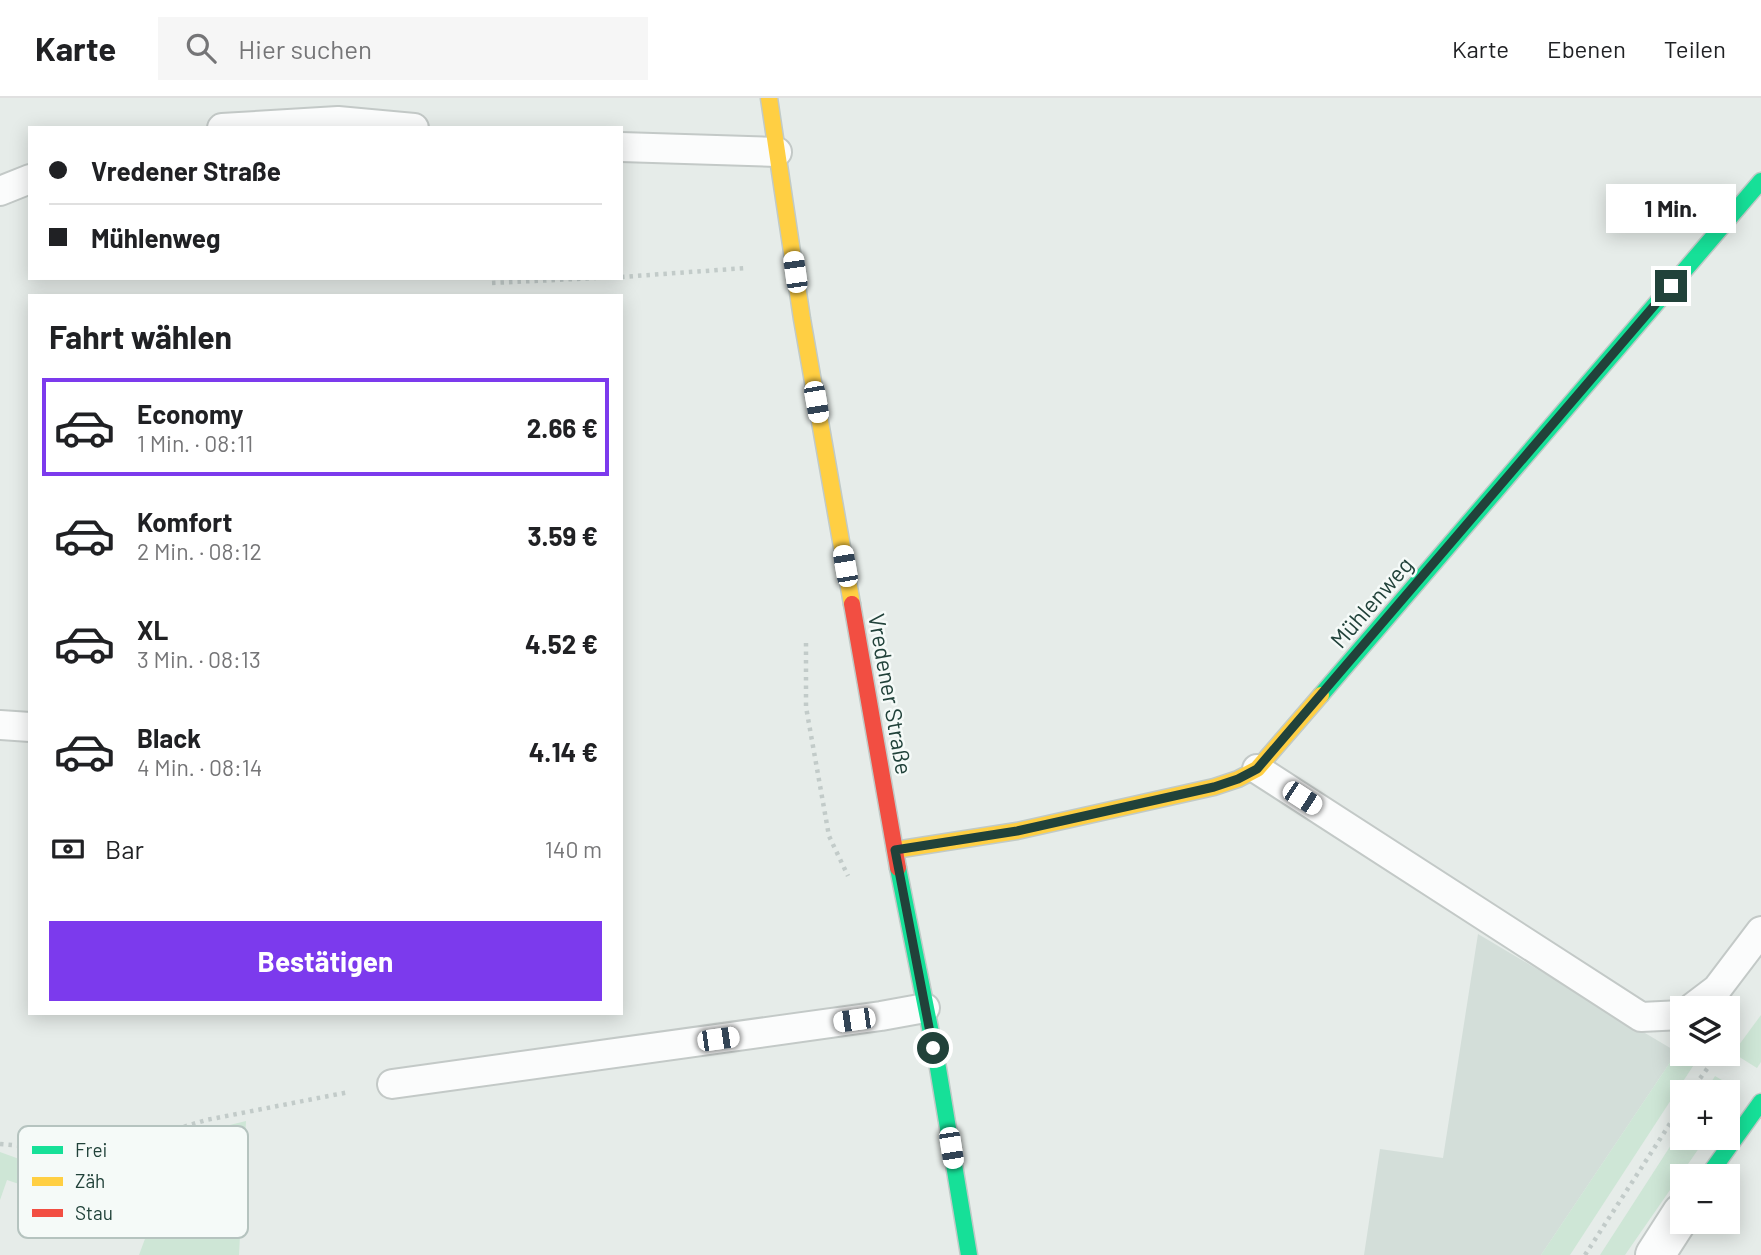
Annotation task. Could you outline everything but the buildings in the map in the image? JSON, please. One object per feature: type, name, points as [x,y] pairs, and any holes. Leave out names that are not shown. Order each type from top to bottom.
[{"type":"street","name":"Vredener Straße","points":[[769,98],[802,319],[895,850],[938,1068],[969,1255]]},
{"type":"street","name":"Mühlenweg","points":[[895,850],[1017,831],[1214,787],[1257,769],[1761,181]]},
{"type":"street","points":[[1717,1164],[1761,1102]]},
{"type":"street","points":[[1655,1255],[1670,1232]]},
{"type":"lane","points":[[255,126],[338,121],[392,126]]},
{"type":"lane","points":[[623,147],[777,152]]},
{"type":"lane","points":[[0,191],[28,180]]},
{"type":"lane","points":[[0,725],[28,727]]},
{"type":"lane","points":[[1257,769],[1642,1017],[1670,1016]]},
{"type":"lane","points":[[1708,996],[1717,989],[1761,931]]},
{"type":"lane","points":[[391,1084],[925,1008]]},
{"type":"path","points":[[623,277],[758,267]]},
{"type":"path","points":[[492,283],[554,280]]},
{"type":"path","points":[[186,1126],[391,1084]]},
{"type":"path","points":[[1585,1255],[1670,1124]]},
{"type":"path","points":[[0,1144],[18,1146]]},
{"type":"shaded area","points":[[1478,934],[1670,1048],[1670,1062],[1541,1255],[1364,1255],[1380,1149],[1443,1158]]},
{"type":"green space","points":[[1761,1015],[1761,1062],[1757,1068],[1740,1057],[1740,1044]]},
{"type":"green space","points":[[1670,1062],[1670,1066],[1693,1066],[1684,1080],[1670,1080],[1670,1101],[1570,1255],[1541,1255]]},
{"type":"green space","points":[[246,1121],[246,1126],[227,1126]]},
{"type":"green space","points":[[1670,1147],[1670,1150],[1698,1150],[1688,1164],[1670,1164],[1670,1190],[1625,1255],[1600,1255]]},
{"type":"green space","points":[[0,1152],[18,1159],[18,1184],[7,1180],[0,1200]]},
{"type":"green space","points":[[145,1238],[240,1238],[239,1255],[139,1255]]},
{"type":"traffic: fast","points":[[1321,695],[1761,181]]},
{"type":"traffic: fast","points":[[898,868],[938,1068],[969,1255]]},
{"type":"traffic: fast","points":[[1717,1164],[1761,1102]]},
{"type":"traffic: slow","points":[[769,98],[802,319],[852,604]]},
{"type":"traffic: slow","points":[[895,850],[1017,831],[1214,787],[1238,779],[1257,769],[1321,695]]},
{"type":"traffic: jam","points":[[852,604],[898,868]]},
{"type":"route","points":[[933,1048],[895,850],[1017,831],[1214,787],[1257,769],[1671,286]]}]
